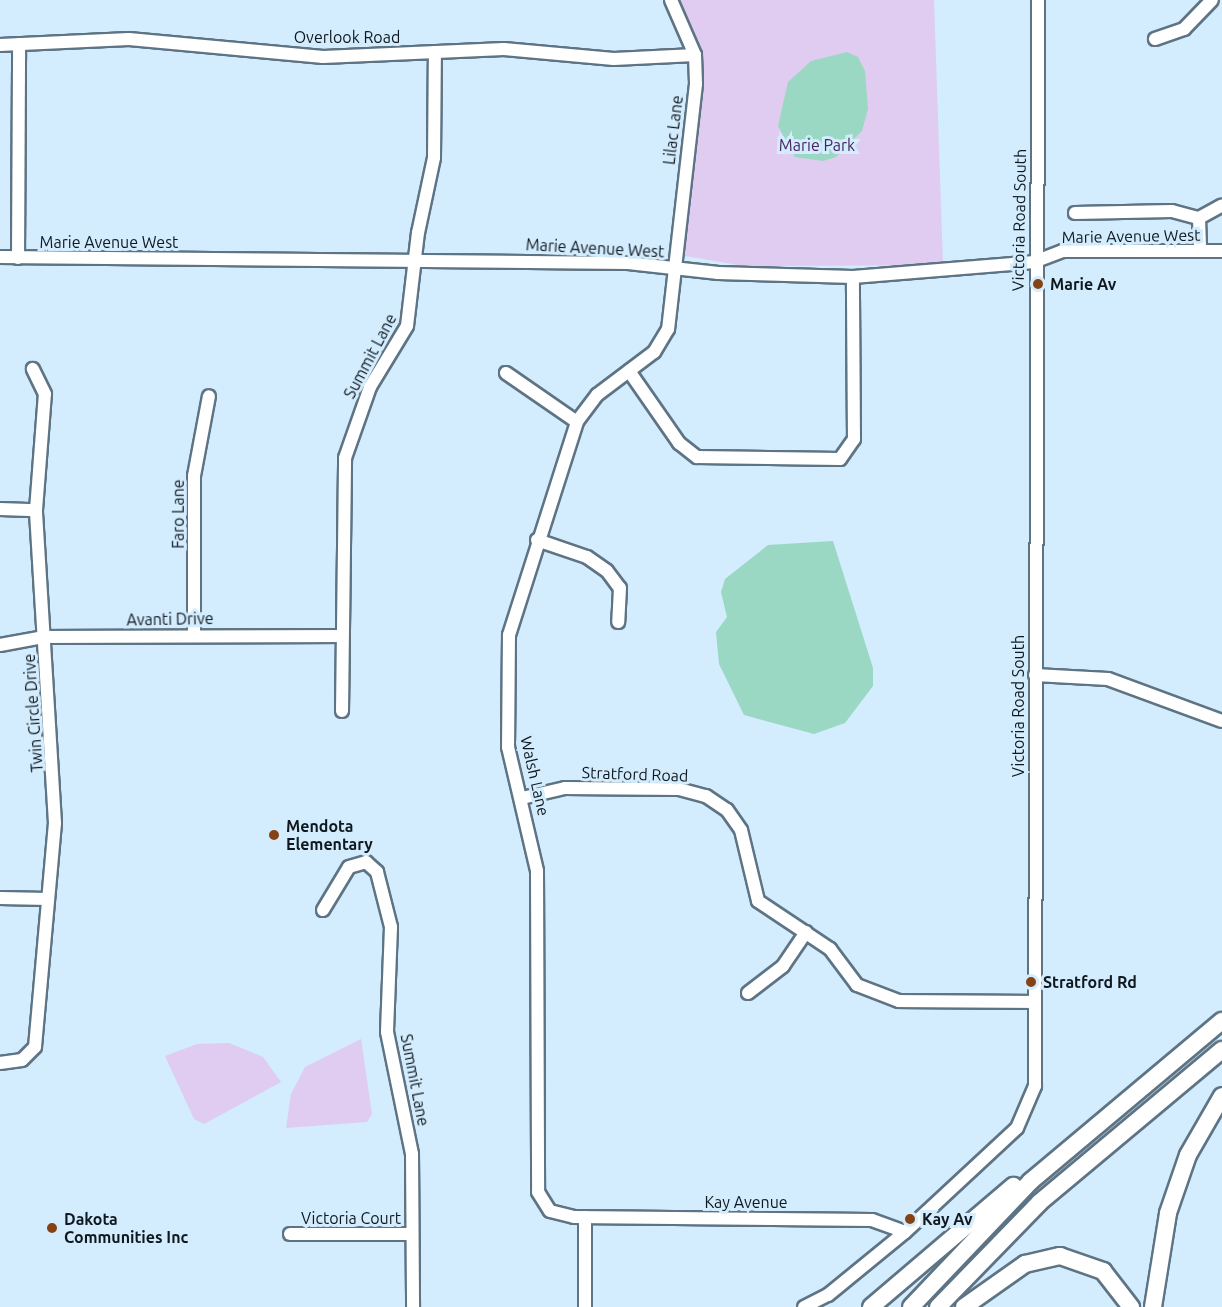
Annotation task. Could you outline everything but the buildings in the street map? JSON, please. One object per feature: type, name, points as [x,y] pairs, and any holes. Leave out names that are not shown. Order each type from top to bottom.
[{"type":"highway","points":[[911,1307],[1031,1181],[1116,1107],[1222,1021]]},
{"type":"highway","points":[[938,1307],[1040,1202],[1222,1050]]},
{"type":"highway","points":[[1153,1307],[1168,1213],[1188,1155],[1222,1096]]},
{"type":"highway","points":[[871,1307],[1046,1157],[1116,1107]]},
{"type":"highway","points":[[964,1307],[1025,1264],[1060,1256],[1103,1271],[1131,1307]]},
{"type":"street","name":"Lilac Lane","points":[[671,0],[695,55],[672,268]]},
{"type":"street","name":"Victoria Road South","points":[[804,1307],[828,1295],[904,1233],[1026,1116],[1035,1086],[1034,262],[1038,0]]},
{"type":"street","points":[[1155,39],[1184,29],[1212,0]]},
{"type":"street","name":"Overlook Road","points":[[0,45],[129,39],[323,57],[504,49],[614,59],[695,55]]},
{"type":"street","points":[[18,258],[20,44]]},
{"type":"street","name":"Summit Lane","points":[[342,711],[345,458],[370,387],[407,326],[415,260],[434,158],[435,52]]},
{"type":"street","points":[[1075,213],[1172,211],[1199,218],[1222,205]]},
{"type":"street","points":[[1199,218],[1200,251]]},
{"type":"street","name":"Marie Avenue West","points":[[0,257],[415,260],[672,268],[853,277],[1034,262],[1064,251],[1222,251]]},
{"type":"street","name":"Walsh Lane","points":[[585,1218],[550,1211],[538,1192],[537,871],[522,798],[508,747],[508,634],[537,540],[578,422],[597,395],[654,352],[668,329],[672,268]]},
{"type":"street","points":[[629,371],[679,443],[697,457],[840,459],[854,439],[853,277]]},
{"type":"street","name":"Twin Circle Drive","points":[[0,1063],[30,1056],[36,1037],[55,812],[36,510],[45,394],[33,369]]},
{"type":"street","points":[[506,373],[578,422]]},
{"type":"street","name":"Faro Lane","points":[[194,634],[194,476],[209,396]]},
{"type":"street","points":[[0,509],[36,510]]},
{"type":"street","points":[[537,540],[586,557],[607,571],[620,588],[618,622]]},
{"type":"street","name":"Avanti Drive","points":[[0,645],[44,637],[194,634],[342,636]]},
{"type":"street","points":[[1035,675],[1108,679],[1222,721]]},
{"type":"street","name":"Stratford Road","points":[[522,798],[565,788],[679,789],[706,796],[727,810],[741,830],[758,901],[830,949],[857,985],[882,998],[1035,1002]]},
{"type":"street","name":"Summit Lane","points":[[323,910],[350,867],[366,862],[377,872],[392,927],[392,1010],[387,1032],[412,1154],[413,1307]]},
{"type":"street","points":[[0,898],[48,899]]},
{"type":"street","points":[[748,993],[783,966],[806,933]]},
{"type":"street","points":[[585,1218],[585,1307]]},
{"type":"street","name":"Kay Avenue","points":[[585,1218],[872,1220],[904,1233]]},
{"type":"street","name":"Victoria Court","points":[[290,1234],[412,1234]]},
{"type":"green space","name":"Marie Park","points":[[676,0],[934,0],[943,265],[744,266],[680,255],[703,68],[697,41]]},
{"type":"green space","points":[[361,1039],[372,1114],[367,1122],[286,1128],[291,1094],[305,1067]]},
{"type":"green space","points":[[229,1043],[263,1057],[281,1082],[204,1124],[194,1119],[165,1056],[197,1044]]},
{"type":"shaded area","points":[[847,52],[858,57],[865,71],[868,109],[862,131],[836,157],[823,161],[795,157],[778,126],[788,82],[811,61]]},
{"type":"shaded area","points":[[833,541],[873,668],[873,686],[845,723],[814,734],[744,715],[719,664],[716,632],[727,617],[721,592],[725,579],[768,545]]},
{"type":"place","name":"Marie Av","points":[[1038,284]]},
{"type":"place","name":"Mendota Elementary","points":[[274,835]]},
{"type":"place","name":"Stratford Rd","points":[[1031,982]]},
{"type":"place","name":"Kay Av","points":[[910,1219]]},
{"type":"place","name":"Dakota Communities Inc","points":[[52,1228]]}]
